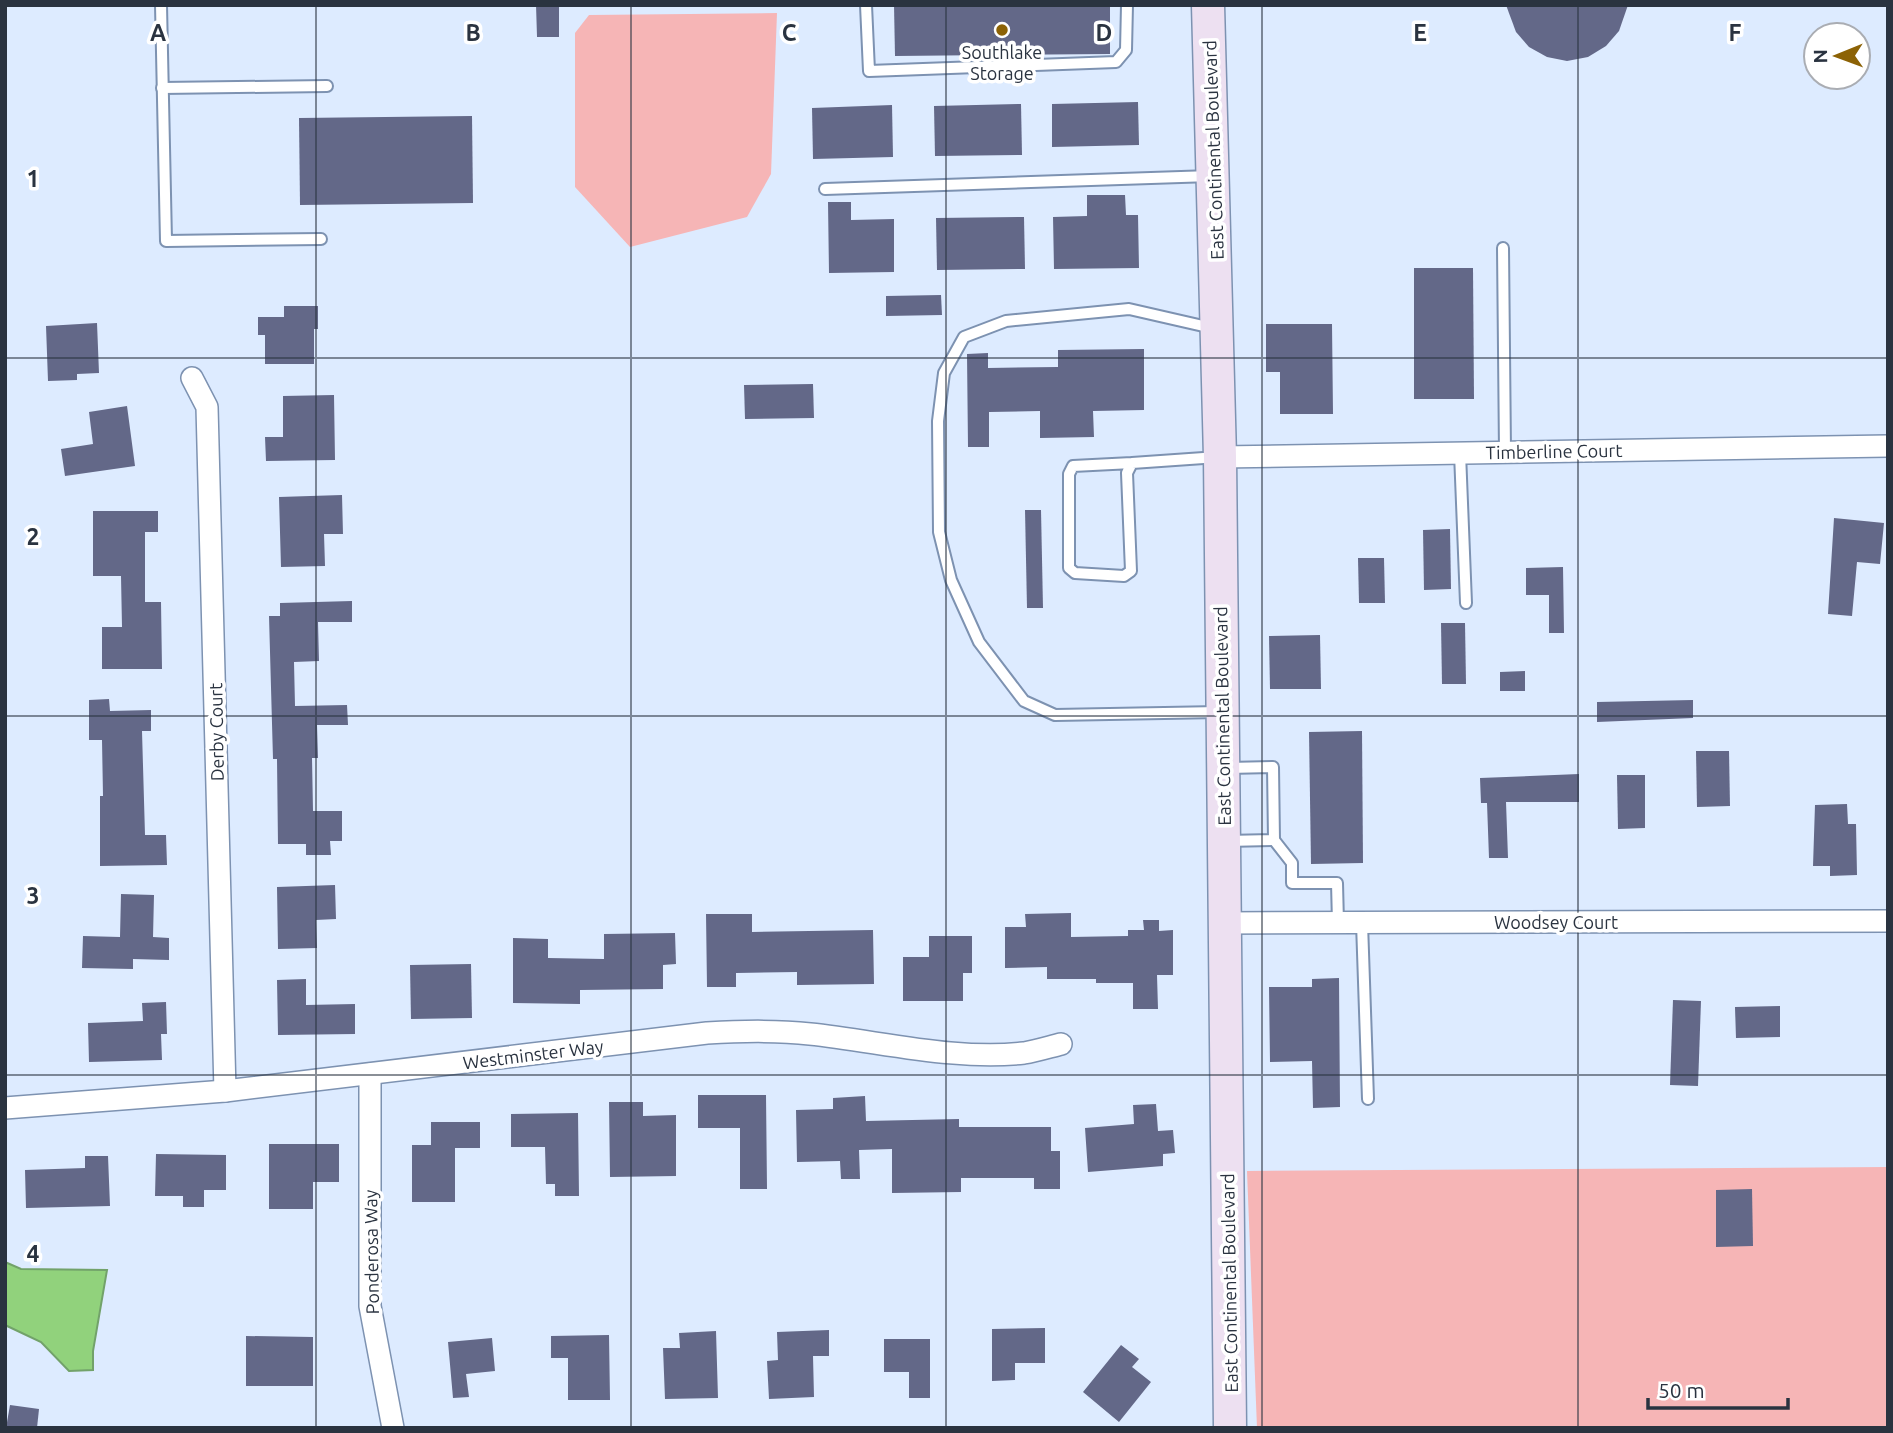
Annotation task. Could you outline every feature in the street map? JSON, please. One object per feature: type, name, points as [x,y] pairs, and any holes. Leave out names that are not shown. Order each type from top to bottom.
[{"type":"main road","name":"East Continental Boulevard","points":[[1208,5],[1220,457],[1230,1428]]},
{"type":"street","name":"Derby Court","points":[[192,377],[207,407],[225,1091]]},
{"type":"street","name":"Timberline Court","points":[[1220,457],[1888,446]]},
{"type":"street","name":"Woodsey Court","points":[[1224,923],[1888,921]]},
{"type":"street","name":"Westminster Way","points":[[5,1108],[225,1091],[718,1032],[807,1034],[935,1051],[987,1053],[1024,1053],[1061,1045]]},
{"type":"street","name":"Ponderosa Way","points":[[370,1074],[369,1306],[393,1428]]},
{"type":"lane","points":[[161,5],[166,241],[321,239]]},
{"type":"lane","points":[[866,5],[869,71],[1116,62],[1126,50],[1127,5]]},
{"type":"lane","points":[[162,88],[327,86]]},
{"type":"lane","points":[[825,189],[1213,176]]},
{"type":"lane","points":[[1503,248],[1505,452]]},
{"type":"lane","points":[[1218,329],[1129,309],[1006,321],[964,337],[944,373],[938,421],[937,474],[939,532],[951,580],[979,642],[1024,701],[1055,715],[1222,712]]},
{"type":"lane","points":[[1460,453],[1466,603]]},
{"type":"lane","points":[[1132,463],[1126,473],[1131,571],[1124,576],[1075,573],[1069,568],[1069,474],[1073,466],[1220,457]]},
{"type":"lane","points":[[1223,768],[1272,767],[1274,840],[1292,863],[1292,883],[1337,883],[1338,923]]},
{"type":"lane","points":[[1223,841],[1274,840]]},
{"type":"lane","points":[[1362,923],[1368,1099]]},
{"type":"shaded area","points":[[777,13],[771,174],[747,217],[630,247],[575,187],[575,33],[589,15]]},
{"type":"shaded area","points":[[1888,1167],[1888,1428],[1257,1428],[1247,1171]]},
{"type":"shaded area","points":[[5,1262],[21,1269],[107,1270],[93,1351],[93,1370],[69,1371],[41,1342],[5,1325]]},
{"type":"building","points":[[536,5],[559,5],[559,37],[537,37]]},
{"type":"building","name":"Southlake Storage","points":[[894,5],[1110,5],[1110,54],[895,56]]},
{"type":"building","points":[[1506,5],[1628,5],[1619,31],[1606,46],[1588,57],[1567,61],[1547,57],[1529,47],[1516,32]]},
{"type":"building","points":[[1138,102],[1139,145],[1052,147],[1052,104]]},
{"type":"building","points":[[1021,104],[1022,155],[935,156],[934,106]]},
{"type":"building","points":[[892,105],[893,157],[813,159],[812,108]]},
{"type":"building","points":[[472,116],[473,203],[300,205],[299,118]]},
{"type":"building","points":[[1087,195],[1125,195],[1126,215],[1138,215],[1139,268],[1054,269],[1053,217],[1087,216]]},
{"type":"building","points":[[828,202],[851,202],[851,220],[894,219],[894,272],[829,273]]},
{"type":"building","points":[[1024,217],[1025,269],[937,270],[936,218]]},
{"type":"building","points":[[1414,268],[1473,268],[1474,399],[1414,399]]},
{"type":"building","points":[[941,295],[942,315],[886,316],[886,296]]},
{"type":"building","points":[[284,306],[318,306],[318,329],[314,329],[314,364],[265,364],[265,335],[258,335],[258,317],[284,317]]},
{"type":"building","points":[[97,323],[99,373],[77,374],[77,380],[48,381],[46,326]]},
{"type":"building","points":[[1266,324],[1332,324],[1333,414],[1280,414],[1280,372],[1266,372]]},
{"type":"building","points":[[1144,349],[1144,410],[1093,411],[1094,437],[1040,438],[1040,411],[989,412],[989,447],[968,447],[967,354],[988,353],[988,368],[1058,367],[1058,350]]},
{"type":"building","points":[[813,384],[814,418],[745,419],[744,385]]},
{"type":"building","points":[[334,395],[335,460],[266,461],[265,437],[283,437],[283,396]]},
{"type":"building","points":[[127,406],[135,466],[65,476],[61,449],[93,444],[89,412]]},
{"type":"building","points":[[342,495],[343,534],[324,534],[325,566],[281,567],[279,497]]},
{"type":"building","points":[[1025,510],[1041,510],[1043,608],[1027,608]]},
{"type":"building","points":[[93,511],[158,511],[158,532],[145,532],[145,602],[161,602],[162,669],[102,669],[102,627],[122,627],[121,576],[93,576]]},
{"type":"building","points":[[1834,518],[1884,523],[1880,564],[1857,562],[1852,616],[1828,614]]},
{"type":"building","points":[[1450,529],[1451,589],[1424,590],[1423,530]]},
{"type":"building","points":[[1358,558],[1384,558],[1385,603],[1359,603]]},
{"type":"building","points":[[1563,567],[1564,633],[1549,633],[1549,595],[1526,595],[1526,568]]},
{"type":"building","points":[[352,601],[352,622],[318,622],[319,661],[294,662],[295,706],[347,705],[348,725],[317,725],[318,758],[312,758],[313,811],[342,811],[342,841],[330,841],[331,855],[306,855],[306,844],[278,844],[277,759],[273,759],[269,616],[280,616],[280,603]]},
{"type":"building","points":[[1441,623],[1465,623],[1466,684],[1442,684]]},
{"type":"building","points":[[1320,635],[1321,689],[1270,689],[1269,636]]},
{"type":"building","points":[[1525,671],[1525,691],[1500,691],[1500,672]]},
{"type":"building","points":[[109,699],[110,711],[151,710],[151,731],[142,731],[145,835],[166,835],[167,865],[100,866],[102,740],[89,740],[89,700]]},
{"type":"building","points":[[1693,700],[1693,718],[1597,722],[1597,702]]},
{"type":"building","points":[[1362,731],[1363,863],[1311,864],[1309,732]]},
{"type":"building","points":[[1696,751],[1729,751],[1730,806],[1697,807]]},
{"type":"building","points":[[1579,774],[1579,802],[1506,802],[1508,858],[1489,858],[1487,803],[1481,803],[1480,778]]},
{"type":"building","points":[[1617,775],[1645,775],[1645,828],[1618,829]]},
{"type":"building","points":[[1847,804],[1848,824],[1856,824],[1857,875],[1830,876],[1830,866],[1813,866],[1815,805]]},
{"type":"building","points":[[335,885],[336,919],[316,920],[317,948],[278,949],[277,887]]},
{"type":"building","points":[[121,894],[154,895],[153,937],[169,938],[169,960],[133,959],[133,969],[82,968],[83,936],[120,937]]},
{"type":"building","points":[[1071,913],[1071,937],[1128,936],[1128,930],[1144,930],[1143,920],[1159,920],[1159,931],[1173,930],[1173,975],[1157,975],[1158,1009],[1133,1009],[1133,983],[1096,983],[1096,979],[1047,979],[1047,967],[1005,968],[1005,927],[1026,927],[1025,914]]},
{"type":"building","points":[[706,914],[752,914],[752,932],[873,930],[874,984],[797,985],[797,972],[736,973],[736,987],[707,987]]},
{"type":"building","points":[[675,933],[676,964],[663,965],[663,989],[580,990],[580,1004],[513,1003],[513,938],[548,939],[548,958],[604,959],[604,934]]},
{"type":"building","points":[[929,936],[972,936],[972,973],[963,973],[963,1001],[903,1001],[903,957],[929,957]]},
{"type":"building","points":[[471,964],[472,1018],[411,1019],[410,965]]},
{"type":"building","points":[[1339,978],[1340,1107],[1313,1108],[1312,1061],[1270,1062],[1269,987],[1312,987],[1312,979]]},
{"type":"building","points":[[306,979],[306,1005],[355,1004],[355,1034],[278,1035],[277,980]]},
{"type":"building","points":[[1673,1000],[1701,1001],[1698,1086],[1670,1085]]},
{"type":"building","points":[[166,1002],[167,1034],[161,1034],[162,1060],[89,1062],[88,1023],[143,1021],[142,1003]]},
{"type":"building","points":[[1780,1006],[1780,1037],[1736,1038],[1735,1007]]},
{"type":"building","points":[[698,1095],[766,1095],[767,1189],[740,1189],[740,1128],[698,1128]]},
{"type":"building","points":[[865,1096],[866,1121],[959,1119],[959,1127],[1051,1127],[1051,1151],[1060,1151],[1060,1189],[1034,1189],[1034,1178],[961,1178],[961,1192],[892,1193],[892,1149],[859,1150],[860,1179],[841,1179],[840,1161],[797,1162],[796,1110],[833,1109],[833,1098]]},
{"type":"building","points":[[609,1102],[643,1102],[643,1116],[676,1115],[676,1176],[610,1177]]},
{"type":"building","points":[[1156,1104],[1158,1131],[1173,1130],[1175,1153],[1163,1154],[1163,1166],[1088,1172],[1085,1128],[1134,1124],[1133,1105]]},
{"type":"building","points":[[578,1113],[579,1196],[555,1196],[555,1184],[546,1184],[545,1147],[511,1147],[511,1114]]},
{"type":"building","points":[[431,1122],[480,1122],[480,1148],[455,1148],[455,1202],[412,1202],[412,1145],[431,1145]]},
{"type":"building","points":[[269,1144],[339,1144],[339,1182],[313,1182],[313,1209],[269,1209]]},
{"type":"building","points":[[156,1154],[226,1155],[226,1190],[204,1190],[204,1207],[183,1207],[183,1196],[155,1196]]},
{"type":"building","points":[[85,1156],[108,1156],[110,1206],[26,1208],[25,1170],[85,1168]]},
{"type":"building","points":[[1752,1189],[1753,1246],[1716,1247],[1716,1190]]},
{"type":"building","points":[[1045,1328],[1045,1363],[1015,1363],[1015,1380],[992,1381],[992,1329]]},
{"type":"building","points":[[829,1330],[829,1356],[813,1356],[814,1397],[769,1399],[767,1361],[778,1360],[777,1332]]},
{"type":"building","points":[[716,1331],[718,1398],[665,1399],[663,1348],[680,1348],[679,1333]]},
{"type":"building","points":[[609,1335],[610,1400],[568,1400],[568,1358],[551,1358],[551,1336]]},
{"type":"building","points":[[246,1336],[313,1337],[313,1386],[246,1386]]},
{"type":"building","points":[[492,1338],[495,1371],[466,1374],[469,1397],[453,1398],[448,1342]]},
{"type":"building","points":[[884,1339],[930,1339],[930,1398],[909,1398],[909,1372],[884,1372]]},
{"type":"building","points":[[1121,1345],[1139,1359],[1132,1367],[1151,1382],[1119,1422],[1083,1392]]},
{"type":"building","points":[[10,1405],[39,1409],[37,1428],[6,1428]]},
{"type":"place","name":"Southlake Storage","points":[[1002,30]]}]
